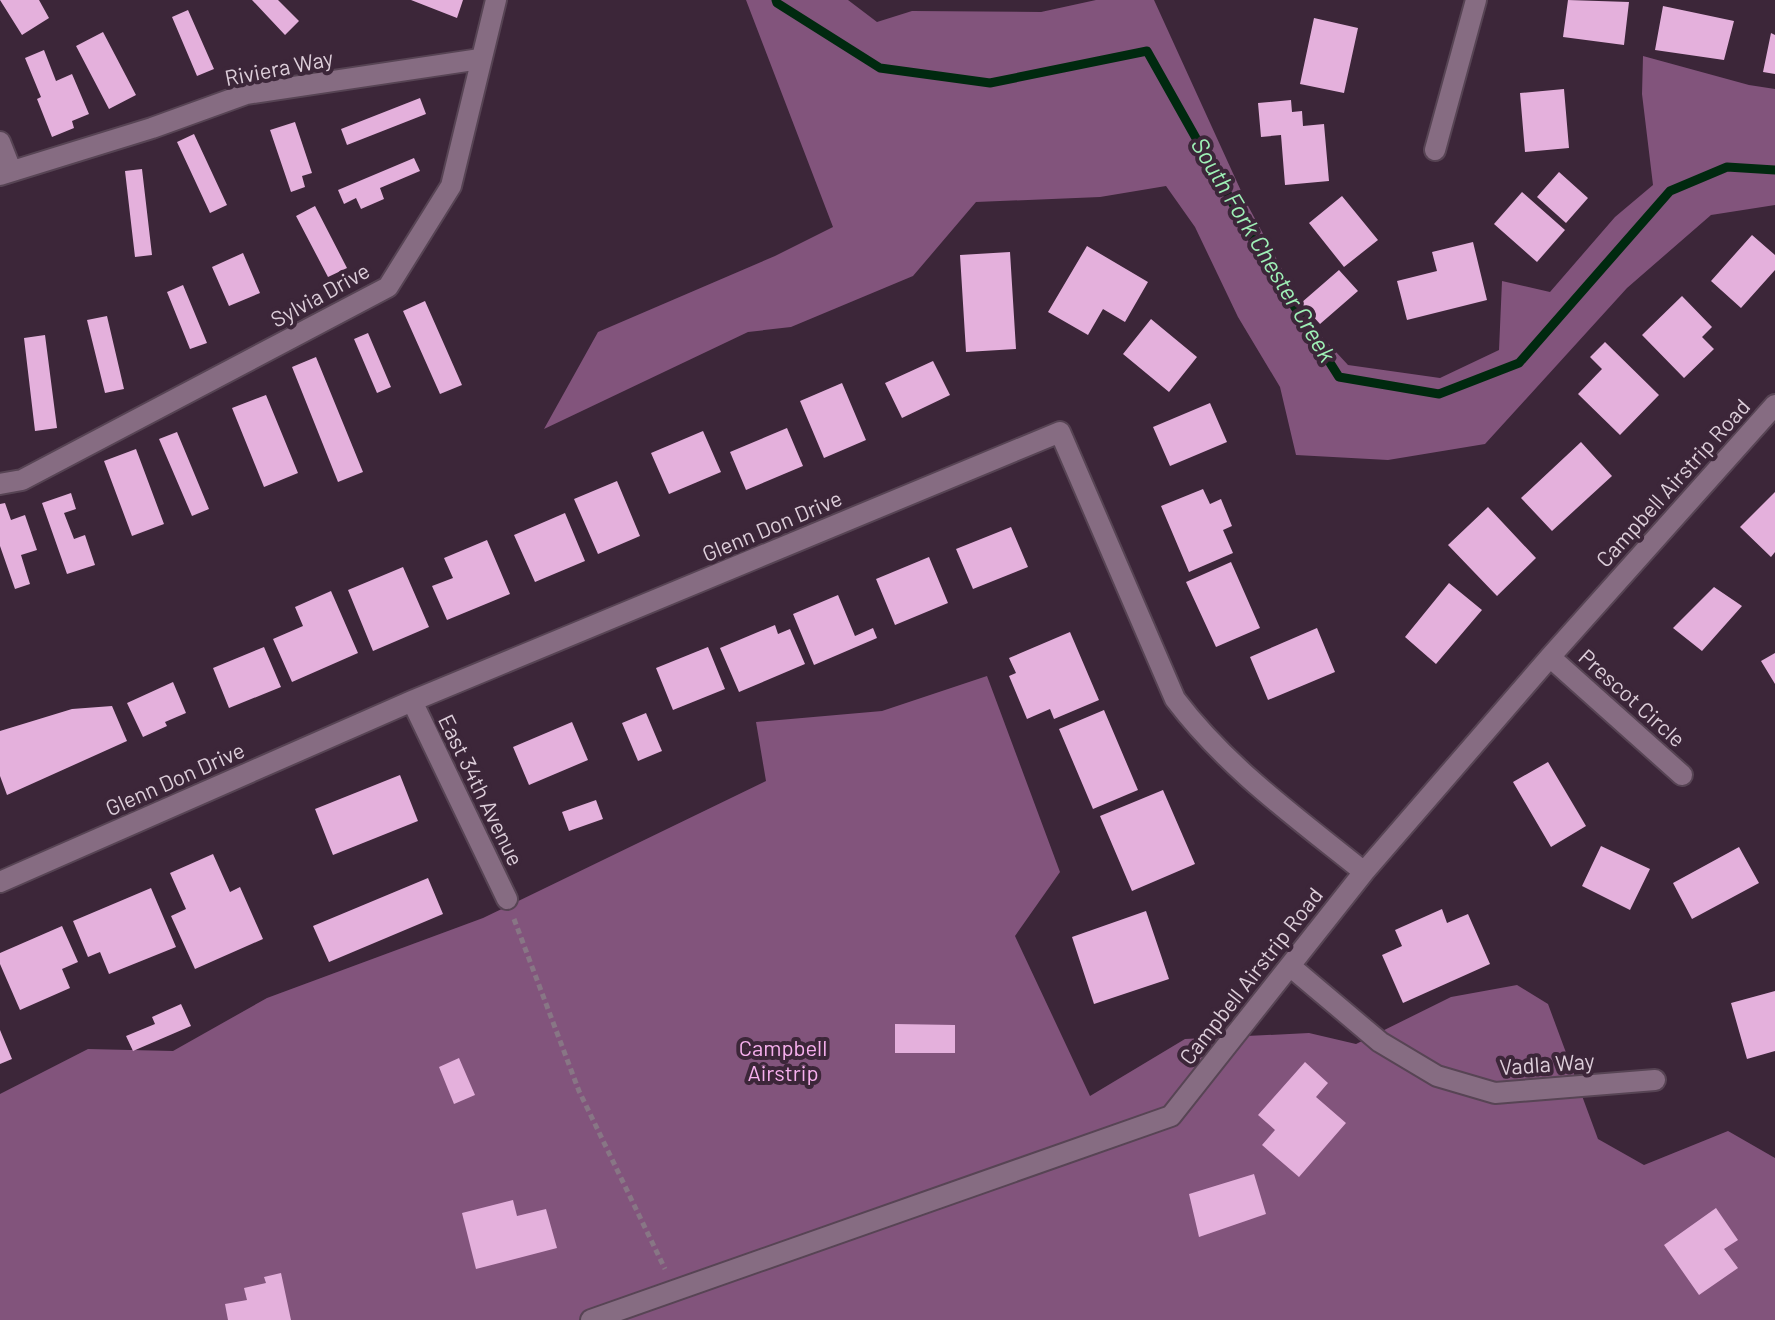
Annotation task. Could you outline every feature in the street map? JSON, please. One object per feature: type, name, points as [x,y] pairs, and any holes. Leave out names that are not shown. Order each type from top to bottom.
[{"type":"street","name":"Sylvia Drive","points":[[0,484],[22,480],[388,287],[451,186],[496,0]]},
{"type":"street","points":[[1435,150],[1476,0]]},
{"type":"street","name":"Riviera Way","points":[[6,172],[152,128],[246,94],[480,59]]},
{"type":"street","points":[[0,142],[6,172]]},
{"type":"street","name":"Campbell Airstrip Road","points":[[591,1320],[1171,1116],[1364,872],[1550,657],[1775,405]]},
{"type":"street","name":"Glenn Don Drive","points":[[0,882],[412,701],[1060,432],[1175,699],[1201,733],[1239,771],[1364,872]]},
{"type":"street","name":"Prescot Circle","points":[[1550,657],[1682,775]]},
{"type":"street","name":"East 34th Avenue","points":[[412,701],[507,899]]},
{"type":"street","name":"Vadla Way","points":[[1290,966],[1380,1042],[1437,1076],[1495,1093],[1655,1080]]},
{"type":"path","points":[[507,899],[579,1091],[675,1291]]},
{"type":"green space","points":[[746,0],[848,0],[877,22],[912,11],[1041,12],[1096,0],[1154,0],[1247,204],[1313,327],[1348,365],[1440,378],[1499,350],[1502,281],[1550,292],[1615,217],[1653,185],[1642,94],[1643,56],[1749,85],[1775,89],[1775,205],[1711,215],[1627,288],[1485,444],[1388,460],[1296,455],[1280,387],[1238,317],[1195,227],[1166,186],[1100,197],[976,202],[913,276],[791,327],[748,332],[544,429],[598,332],[775,256],[833,227]]},
{"type":"green space","name":"Campbell Airstrip","points":[[987,676],[1060,872],[1015,936],[1090,1096],[1185,1039],[1309,1033],[1356,1044],[1451,997],[1517,985],[1548,1004],[1598,1139],[1644,1165],[1728,1131],[1775,1158],[1775,1320],[0,1320],[0,1094],[88,1049],[173,1051],[267,998],[483,918],[766,781],[756,722],[882,711]]},
{"type":"building","points":[[0,0],[39,0],[49,18],[22,35]]},
{"type":"building","points":[[252,0],[278,0],[299,21],[285,35]]},
{"type":"building","points":[[411,0],[463,0],[457,18]]},
{"type":"building","points":[[1568,0],[1629,2],[1624,45],[1563,37]]},
{"type":"building","points":[[1663,6],[1734,21],[1724,60],[1655,50]]},
{"type":"building","points":[[188,10],[214,69],[197,76],[172,17]]},
{"type":"building","points":[[1314,18],[1358,28],[1344,93],[1300,84]]},
{"type":"building","points":[[103,32],[136,95],[109,109],[76,46]]},
{"type":"building","points":[[1771,33],[1775,35],[1775,74],[1763,72]]},
{"type":"building","points":[[44,50],[56,81],[72,74],[89,114],[72,121],[74,128],[52,137],[37,99],[41,97],[25,58]]},
{"type":"building","points":[[1564,89],[1569,148],[1525,152],[1520,93]]},
{"type":"building","points":[[420,98],[426,114],[347,145],[341,129]]},
{"type":"building","points":[[1291,100],[1292,112],[1302,111],[1303,126],[1324,124],[1329,181],[1285,185],[1281,135],[1261,137],[1258,103]]},
{"type":"building","points":[[295,122],[312,173],[302,176],[305,187],[291,192],[270,130]]},
{"type":"building","points":[[194,134],[227,205],[210,213],[177,142]]},
{"type":"building","points":[[414,158],[420,171],[380,188],[384,199],[361,209],[356,198],[344,204],[338,190]]},
{"type":"building","points":[[142,169],[152,255],[135,257],[125,171]]},
{"type":"building","points":[[1559,172],[1588,198],[1566,223],[1537,197]]},
{"type":"building","points":[[1522,192],[1565,230],[1537,262],[1494,224]]},
{"type":"building","points":[[1342,196],[1378,240],[1344,267],[1309,223]]},
{"type":"building","points":[[315,206],[347,268],[328,277],[296,216]]},
{"type":"building","points":[[1752,235],[1775,255],[1775,270],[1741,308],[1711,281]]},
{"type":"building","points":[[1473,242],[1487,300],[1407,320],[1397,281],[1437,271],[1432,252]]},
{"type":"building","points":[[1087,246],[1148,282],[1125,322],[1103,309],[1088,335],[1048,312]]},
{"type":"building","points":[[1010,252],[1016,349],[966,352],[960,255]]},
{"type":"building","points":[[243,253],[260,293],[229,306],[212,267]]},
{"type":"building","points":[[1339,270],[1358,291],[1320,324],[1301,303]]},
{"type":"building","points":[[183,285],[207,343],[190,349],[167,292]]},
{"type":"building","points":[[1682,296],[1712,327],[1702,337],[1714,349],[1684,378],[1642,335]]},
{"type":"building","points":[[425,301],[462,385],[440,394],[403,311]]},
{"type":"building","points":[[107,316],[124,389],[105,393],[87,320]]},
{"type":"building","points":[[1151,319],[1197,357],[1169,392],[1123,354]]},
{"type":"building","points":[[368,333],[391,387],[377,393],[354,339]]},
{"type":"building","points":[[45,335],[57,428],[35,431],[24,338]]},
{"type":"building","points":[[1605,342],[1659,395],[1620,435],[1578,394],[1602,369],[1590,357]]},
{"type":"building","points":[[316,357],[363,472],[338,482],[292,367]]},
{"type":"building","points":[[933,361],[950,395],[902,418],[885,383]]},
{"type":"building","points":[[842,383],[866,440],[824,458],[800,401]]},
{"type":"building","points":[[266,395],[298,473],[264,487],[232,408]]},
{"type":"building","points":[[1210,403],[1227,442],[1170,466],[1153,427]]},
{"type":"building","points":[[787,428],[803,466],[746,490],[730,452]]},
{"type":"building","points":[[703,431],[721,472],[669,494],[651,453]]},
{"type":"building","points":[[177,432],[209,509],[192,516],[159,439]]},
{"type":"building","points":[[1581,442],[1612,476],[1552,531],[1521,498]]},
{"type":"building","points":[[136,449],[164,524],[132,536],[104,461]]},
{"type":"building","points":[[617,481],[640,536],[598,554],[574,499]]},
{"type":"building","points":[[1203,489],[1210,504],[1221,499],[1232,526],[1223,530],[1233,553],[1189,572],[1161,506]]},
{"type":"building","points":[[1775,492],[1775,552],[1771,557],[1740,527]]},
{"type":"building","points":[[71,493],[76,509],[64,513],[74,539],[85,535],[95,565],[67,574],[42,503]]},
{"type":"building","points":[[5,503],[11,520],[25,515],[37,550],[21,555],[30,584],[15,589],[0,546],[0,504]]},
{"type":"building","points":[[1488,507],[1536,558],[1497,596],[1448,545]]},
{"type":"building","points":[[565,513],[585,561],[535,582],[514,535]]},
{"type":"building","points":[[1011,527],[1028,567],[973,589],[956,549]]},
{"type":"building","points":[[487,540],[510,594],[447,620],[432,586],[453,578],[444,558]]},
{"type":"building","points":[[929,557],[948,603],[895,625],[876,579]]},
{"type":"building","points":[[1231,562],[1260,628],[1216,647],[1186,582]]},
{"type":"building","points":[[403,567],[429,627],[373,651],[348,590]]},
{"type":"building","points":[[1449,583],[1482,610],[1436,664],[1405,637]]},
{"type":"building","points":[[1714,587],[1742,606],[1702,651],[1673,628]]},
{"type":"building","points":[[331,591],[358,653],[292,682],[273,639],[303,626],[295,607]]},
{"type":"building","points":[[838,595],[855,636],[873,628],[877,638],[814,665],[793,614]]},
{"type":"building","points":[[775,625],[778,634],[790,629],[805,664],[739,692],[720,648]]},
{"type":"building","points":[[1317,628],[1335,672],[1268,700],[1250,657]]},
{"type":"building","points":[[1070,632],[1099,700],[1054,719],[1050,709],[1027,719],[1009,676],[1016,673],[1009,658]]},
{"type":"building","points":[[264,647],[281,687],[229,708],[213,668]]},
{"type":"building","points":[[708,647],[725,689],[673,710],[656,668]]},
{"type":"building","points":[[1775,653],[1775,684],[1761,661]]},
{"type":"building","points":[[173,682],[186,713],[143,737],[127,703]]},
{"type":"building","points":[[112,706],[127,741],[7,795],[0,776],[0,731],[72,709]]},
{"type":"building","points":[[1104,710],[1138,790],[1093,809],[1059,729]]},
{"type":"building","points":[[646,713],[662,751],[638,761],[622,723]]},
{"type":"building","points":[[572,722],[588,760],[529,785],[513,747]]},
{"type":"building","points":[[1548,762],[1586,826],[1551,847],[1513,782]]},
{"type":"building","points":[[400,775],[418,821],[333,855],[315,809]]},
{"type":"building","points":[[1163,790],[1195,864],[1132,891],[1100,816]]},
{"type":"building","points":[[596,800],[603,819],[569,831],[562,812]]},
{"type":"building","points":[[1601,846],[1650,869],[1630,910],[1582,886]]},
{"type":"building","points":[[1739,847],[1759,883],[1692,919],[1673,883]]},
{"type":"building","points":[[213,854],[230,892],[240,887],[263,939],[195,969],[171,916],[186,909],[170,873]]},
{"type":"building","points":[[428,878],[443,914],[329,962],[313,926]]},
{"type":"building","points":[[151,888],[176,947],[109,974],[100,952],[88,957],[73,921]]},
{"type":"building","points":[[1442,909],[1447,923],[1468,914],[1490,964],[1403,1003],[1382,955],[1402,946],[1395,930]]},
{"type":"building","points":[[1146,911],[1169,979],[1094,1004],[1072,937]]},
{"type":"building","points":[[62,926],[78,962],[62,969],[70,988],[20,1010],[0,964],[0,953]]},
{"type":"building","points":[[1775,991],[1775,1051],[1747,1059],[1731,1003]]},
{"type":"building","points":[[181,1004],[191,1026],[133,1051],[126,1036],[155,1024],[152,1017]]},
{"type":"building","points":[[895,1024],[955,1025],[955,1053],[895,1053]]},
{"type":"building","points":[[0,1030],[12,1059],[0,1064]]},
{"type":"building","points":[[459,1058],[475,1095],[454,1104],[439,1067]]},
{"type":"building","points":[[1305,1062],[1328,1083],[1316,1097],[1346,1123],[1299,1177],[1262,1145],[1275,1130],[1258,1115]]},
{"type":"building","points":[[1254,1174],[1266,1214],[1199,1237],[1189,1194]]},
{"type":"building","points":[[513,1200],[517,1216],[546,1209],[557,1248],[476,1269],[462,1213]]},
{"type":"building","points":[[1716,1208],[1738,1240],[1724,1249],[1738,1268],[1699,1295],[1664,1245]]},
{"type":"building","points":[[281,1273],[291,1320],[228,1320],[225,1304],[247,1300],[244,1288],[266,1283],[264,1277]]},
{"type":"waterway","name":"South Fork Chester Creek","points":[[776,0],[880,68],[990,83],[1147,51],[1260,252],[1339,377],[1439,394],[1519,363],[1670,191],[1727,167],[1775,170]]}]
